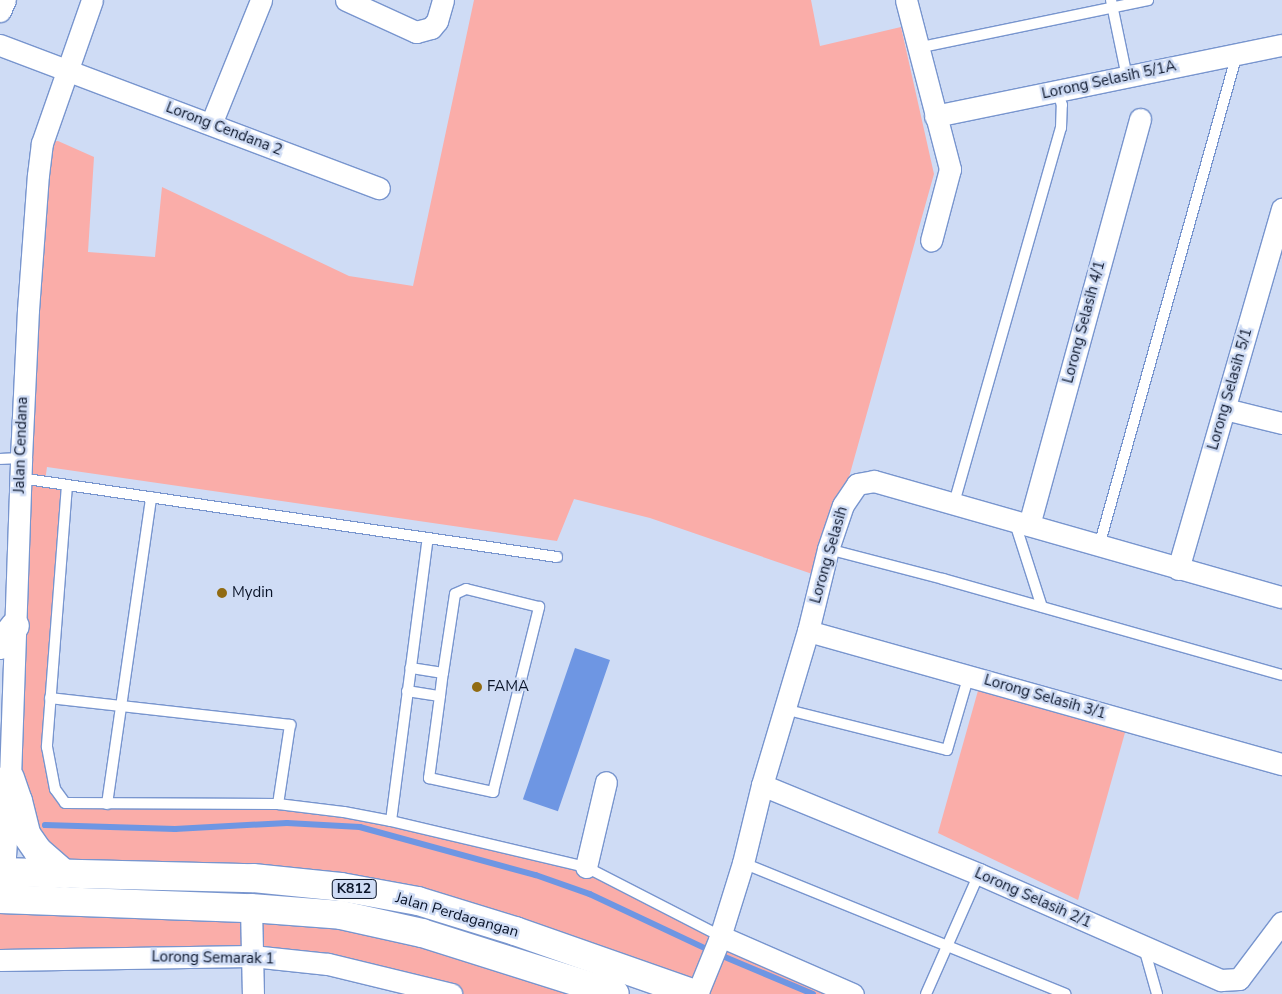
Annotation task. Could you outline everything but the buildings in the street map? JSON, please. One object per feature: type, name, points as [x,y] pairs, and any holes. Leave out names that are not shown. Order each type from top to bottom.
[{"type":"main road","points":[[10,778],[26,834],[38,851],[64,874]]},
{"type":"main road","name":"Jalan Perdagangan","points":[[2,872],[253,878],[341,886],[418,901],[629,982],[700,987]]},
{"type":"main road","name":"Jalan Perdagangan","points":[[2,899],[251,908],[341,916],[422,933],[615,994]]},
{"type":"street","name":"Jalan Cendana","points":[[2,899],[2,872],[10,778],[5,632],[13,465],[28,310],[38,174],[42,143],[69,71],[92,0]]},
{"type":"street","points":[[211,124],[261,0]]},
{"type":"street","points":[[346,0],[416,32],[430,28],[437,21],[443,0]]},
{"type":"street","points":[[906,0],[950,169],[931,241]]},
{"type":"street","name":"Lorong Cendana 2","points":[[0,45],[379,188]]},
{"type":"street","name":"Lorong Selasih 5/1A","points":[[935,116],[1282,45]]},
{"type":"street","name":"Lorong Selasih 4/1","points":[[1021,522],[1140,119]]},
{"type":"street","name":"Lorong Selasih 5/1","points":[[1178,569],[1282,209]]},
{"type":"street","points":[[1225,409],[1282,423]]},
{"type":"street","name":"Lorong Selasih","points":[[700,987],[720,936],[743,862],[762,785],[808,631],[828,549],[843,505],[857,484],[874,481],[1282,598]]},
{"type":"street","name":"Lorong Selasih 3/1","points":[[808,631],[1282,764]]},
{"type":"street","points":[[586,867],[606,782]]},
{"type":"street","name":"Lorong Selasih 2/1","points":[[762,785],[979,874],[1144,948],[1221,980],[1239,979],[1282,922]]},
{"type":"street","points":[[251,908],[253,994]]},
{"type":"street","points":[[720,936],[853,994]]},
{"type":"street","name":"Lorong Semarak 1","points":[[0,960],[252,956],[328,964],[451,994]]},
{"type":"lane","points":[[917,48],[1112,4],[1148,0]]},
{"type":"lane","points":[[1112,4],[1128,77]]},
{"type":"lane","points":[[1099,546],[1237,54]]},
{"type":"lane","points":[[954,503],[1061,128],[1062,105],[1057,91]]},
{"type":"lane","points":[[13,465],[67,485],[557,557]]},
{"type":"lane","points":[[67,485],[47,747],[55,789],[65,804],[278,804],[344,812],[391,821],[586,867],[720,936]]},
{"type":"lane","points":[[107,804],[151,497]]},
{"type":"lane","points":[[1021,522],[1042,607]]},
{"type":"lane","points":[[391,821],[428,538]]},
{"type":"lane","points":[[828,549],[943,578],[1282,675]]},
{"type":"lane","points":[[466,589],[538,607],[493,792],[429,778],[443,672],[456,594],[466,589]]},
{"type":"lane","points":[[410,668],[443,672]]},
{"type":"lane","points":[[784,709],[947,750],[969,676]]},
{"type":"lane","points":[[407,691],[440,696]]},
{"type":"lane","points":[[50,698],[290,725],[278,804]]},
{"type":"lane","points":[[743,862],[1065,994]]},
{"type":"lane","points":[[926,994],[979,874]]},
{"type":"lane","points":[[1144,948],[1157,994]]},
{"type":"shaded area","points":[[474,0],[811,0],[820,46],[901,27],[934,174],[821,577],[650,518],[574,499],[557,541],[47,467],[45,481],[67,485],[47,747],[55,789],[65,803],[278,804],[391,821],[586,867],[853,994],[695,994],[418,901],[64,874],[20,812],[15,630],[42,143],[58,141],[94,157],[88,252],[155,257],[162,187],[349,276],[413,286]]},
{"type":"shaded area","points":[[979,687],[1126,729],[1078,900],[938,833]]},
{"type":"shaded area","points":[[0,899],[341,915],[615,994],[451,994],[328,964],[0,960]]},
{"type":"water","points":[[575,648],[610,660],[558,811],[523,799]]},
{"type":"waterway","points":[[45,825],[175,829],[287,823],[360,827],[536,875],[590,894],[709,950]]},
{"type":"waterway","points":[[718,954],[813,994]]},
{"type":"place","name":"Mydin","points":[[222,593]]},
{"type":"place","name":"FAMA","points":[[477,687]]}]
